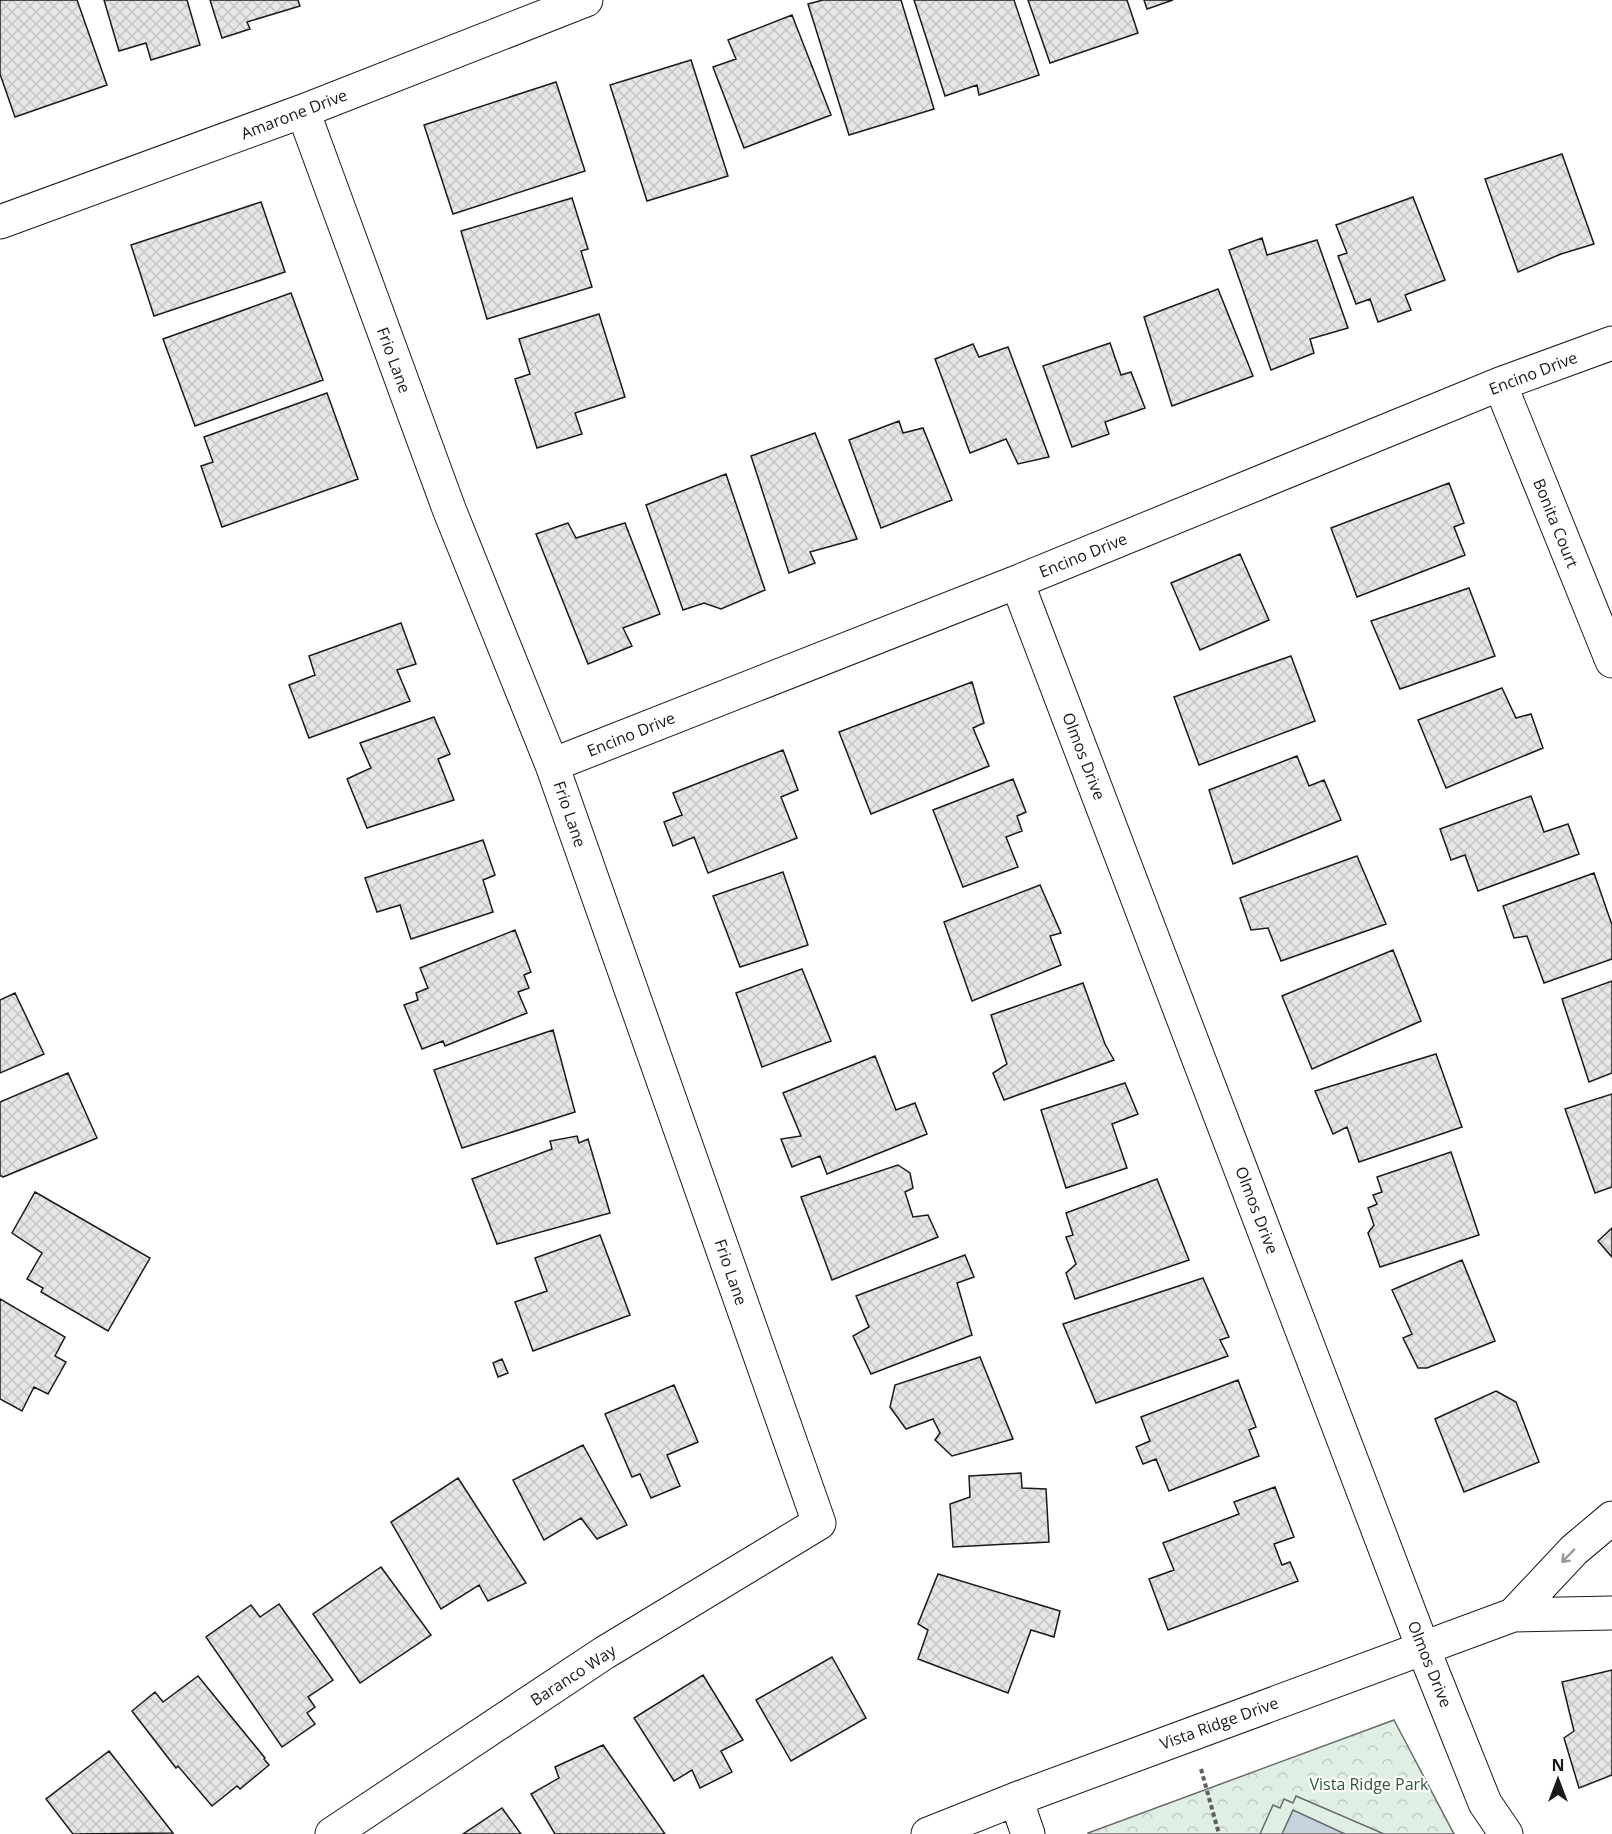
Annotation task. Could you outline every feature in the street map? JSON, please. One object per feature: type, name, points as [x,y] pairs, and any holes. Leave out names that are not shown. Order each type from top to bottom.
[{"type":"street","name":"Amarone Drive","points":[[0,222],[303,111],[586,0]]},
{"type":"street","name":"Frio Lane","points":[[303,111],[449,508],[552,765],[819,1523]]},
{"type":"street","name":"Encino Drive","points":[[552,765],[1017,582],[1500,384],[1612,343]]},
{"type":"street","name":"Bonita Court","points":[[1500,384],[1612,661]]},
{"type":"street","name":"Olmos Drive","points":[[1017,582],[1423,1648],[1485,1803],[1506,1834]]},
{"type":"street","name":"Vista Ridge Drive","points":[[1513,1615],[1574,1550],[1612,1518]]},
{"type":"street","name":"Baranco Way","points":[[332,1834],[604,1653],[819,1523]]},
{"type":"street","name":"Vista Ridge Drive","points":[[927,1834],[1188,1734],[1513,1615],[1612,1613]]},
{"type":"street","points":[[1016,1799],[1028,1834]]},
{"type":"path","points":[[1188,1734],[1206,1784],[1219,1834]]},
{"type":"green space","name":"Vista Ridge Park","points":[[1394,1720],[1454,1834],[1088,1834],[1088,1833]]},
{"type":"green space","points":[[1296,1796],[1384,1834],[1260,1834],[1273,1805],[1280,1808],[1284,1799],[1293,1803]]},
{"type":"shaded area","points":[[1293,1810],[1345,1834],[1282,1834]]},
{"type":"building","points":[[0,0],[77,0],[107,85],[15,117],[0,74]]},
{"type":"building","points":[[104,0],[187,0],[200,45],[151,60],[146,43],[119,51]]},
{"type":"building","points":[[210,0],[298,0],[300,6],[247,22],[250,29],[222,38]]},
{"type":"building","points":[[823,0],[901,0],[934,109],[849,135],[808,4]]},
{"type":"building","points":[[914,0],[1014,0],[1039,75],[979,95],[977,85],[945,96]]},
{"type":"building","points":[[1028,0],[1127,0],[1138,33],[1050,63]]},
{"type":"building","points":[[1144,0],[1173,0],[1147,9]]},
{"type":"building","points":[[792,15],[831,115],[744,148],[713,67],[736,59],[728,40]]},
{"type":"building","points":[[691,60],[728,176],[647,201],[610,85]]},
{"type":"building","points":[[556,82],[585,171],[453,214],[424,125]]},
{"type":"building","points":[[1562,154],[1594,244],[1561,254],[1518,272],[1485,179]]},
{"type":"building","points":[[1413,197],[1445,280],[1405,295],[1411,310],[1378,322],[1370,299],[1356,304],[1338,256],[1347,253],[1336,225]]},
{"type":"building","points":[[572,198],[588,249],[581,251],[592,287],[487,319],[461,231]]},
{"type":"building","points":[[261,202],[285,272],[154,316],[131,245]]},
{"type":"building","points":[[1262,238],[1267,255],[1317,240],[1348,328],[1310,339],[1314,353],[1271,370],[1229,250]]},
{"type":"building","points":[[1218,289],[1253,376],[1172,406],[1144,317]]},
{"type":"building","points":[[291,293],[323,380],[195,426],[163,339]]},
{"type":"building","points":[[599,314],[625,397],[575,413],[582,434],[537,448],[515,379],[530,374],[519,339]]},
{"type":"building","points":[[1110,343],[1121,375],[1131,372],[1145,408],[1105,422],[1109,434],[1072,447],[1043,366]]},
{"type":"building","points":[[973,344],[979,357],[1008,347],[1049,457],[1018,464],[1006,439],[970,453],[935,359]]},
{"type":"building","points":[[327,393],[358,479],[222,527],[201,466],[213,462],[204,437]]},
{"type":"building","points":[[899,421],[903,433],[923,428],[952,500],[881,528],[849,440]]},
{"type":"building","points":[[815,433],[857,539],[810,552],[815,563],[789,573],[751,456]]},
{"type":"building","points":[[726,474],[765,590],[721,609],[704,603],[683,610],[646,505]]},
{"type":"building","points":[[1449,483],[1464,523],[1454,527],[1465,555],[1357,597],[1331,528]]},
{"type":"building","points":[[568,523],[576,538],[625,523],[660,614],[623,628],[632,646],[588,664],[536,534]]},
{"type":"building","points":[[1240,554],[1269,620],[1200,650],[1171,583]]},
{"type":"building","points":[[1469,588],[1495,656],[1400,689],[1371,621]]},
{"type":"building","points":[[401,623],[416,664],[397,670],[410,701],[309,738],[289,685],[315,675],[309,656]]},
{"type":"building","points":[[1291,656],[1315,721],[1199,765],[1174,697]]},
{"type":"building","points":[[972,682],[984,723],[973,728],[989,766],[871,814],[839,732]]},
{"type":"building","points":[[1502,688],[1516,718],[1531,714],[1543,748],[1446,788],[1418,720]]},
{"type":"building","points":[[434,717],[450,754],[438,759],[454,800],[367,828],[347,779],[371,768],[360,743]]},
{"type":"building","points":[[783,750],[798,790],[781,797],[797,838],[708,873],[694,837],[673,846],[664,822],[682,815],[673,793]]},
{"type":"building","points":[[1297,756],[1309,786],[1324,780],[1341,820],[1233,864],[1209,790]]},
{"type":"building","points":[[1013,779],[1026,812],[1017,816],[1022,831],[1006,837],[1018,867],[963,887],[933,810]]},
{"type":"building","points":[[1531,796],[1544,832],[1568,824],[1579,854],[1478,891],[1465,855],[1451,860],[1440,829]]},
{"type":"building","points":[[483,840],[495,875],[483,880],[493,912],[411,939],[400,905],[377,912],[365,878]]},
{"type":"building","points":[[1357,856],[1386,924],[1281,961],[1268,928],[1251,930],[1240,898]]},
{"type":"building","points":[[783,872],[808,945],[740,967],[713,896]]},
{"type":"building","points":[[1594,873],[1612,925],[1612,959],[1544,983],[1527,936],[1514,938],[1503,906]]},
{"type":"building","points":[[1040,885],[1061,933],[1050,936],[1061,965],[972,1001],[944,922]]},
{"type":"building","points":[[515,930],[531,972],[524,975],[529,988],[518,992],[527,1013],[445,1046],[443,1041],[422,1049],[404,1005],[418,1000],[416,993],[428,988],[420,968]]},
{"type":"building","points":[[1393,950],[1421,1021],[1312,1069],[1282,996]]},
{"type":"building","points":[[802,969],[831,1041],[762,1067],[736,993]]},
{"type":"building","points":[[1612,981],[1612,1073],[1589,1082],[1562,999]]},
{"type":"building","points":[[1083,983],[1105,1044],[1114,1060],[1004,1100],[993,1073],[1007,1064],[991,1015]]},
{"type":"building","points":[[15,993],[44,1054],[0,1073],[0,1000]]},
{"type":"building","points":[[553,1030],[575,1112],[462,1148],[434,1070]]},
{"type":"building","points":[[1436,1054],[1462,1127],[1359,1162],[1347,1127],[1333,1134],[1315,1091]]},
{"type":"building","points":[[875,1056],[896,1110],[915,1103],[927,1134],[827,1174],[820,1156],[792,1167],[781,1139],[801,1136],[783,1093]]},
{"type":"building","points":[[68,1073],[97,1138],[3,1177],[0,1176],[0,1102]]},
{"type":"building","points":[[1125,1083],[1138,1114],[1112,1124],[1127,1168],[1066,1188],[1041,1110]]},
{"type":"building","points":[[1612,1094],[1612,1187],[1595,1193],[1565,1109]]},
{"type":"building","points":[[577,1136],[579,1143],[588,1139],[610,1213],[497,1244],[472,1179],[552,1149],[550,1141]]},
{"type":"building","points":[[1451,1152],[1479,1235],[1380,1267],[1368,1233],[1374,1225],[1368,1208],[1377,1204],[1373,1195],[1382,1192],[1377,1177]]},
{"type":"building","points":[[898,1165],[910,1173],[913,1188],[905,1192],[913,1217],[928,1215],[938,1237],[832,1280],[801,1197]]},
{"type":"building","points":[[1157,1179],[1189,1260],[1075,1299],[1066,1273],[1076,1264],[1066,1237],[1073,1235],[1066,1213]]},
{"type":"building","points":[[35,1192],[150,1258],[108,1331],[41,1292],[43,1288],[27,1279],[42,1253],[12,1233]]},
{"type":"building","points":[[1612,1228],[1612,1257],[1598,1241]]},
{"type":"building","points":[[600,1235],[630,1315],[533,1351],[515,1302],[547,1291],[535,1258]]},
{"type":"building","points":[[965,1255],[974,1277],[957,1283],[972,1335],[871,1374],[853,1336],[869,1327],[856,1296]]},
{"type":"building","points":[[1462,1260],[1495,1341],[1427,1368],[1418,1368],[1403,1338],[1412,1334],[1392,1290]]},
{"type":"building","points":[[1203,1278],[1229,1337],[1220,1340],[1228,1356],[1096,1403],[1063,1324]]},
{"type":"building","points":[[0,1299],[65,1337],[55,1356],[66,1362],[48,1394],[34,1387],[22,1411],[0,1399]]},
{"type":"building","points":[[980,1357],[1013,1439],[952,1456],[935,1440],[940,1433],[933,1419],[906,1429],[890,1407],[895,1385]]},
{"type":"building","points":[[502,1359],[508,1373],[498,1377],[493,1363]]},
{"type":"building","points":[[1238,1380],[1256,1427],[1249,1430],[1259,1456],[1169,1491],[1156,1459],[1143,1464],[1136,1447],[1150,1441],[1141,1417]]},
{"type":"building","points":[[674,1385],[698,1442],[667,1455],[680,1486],[651,1498],[640,1474],[632,1477],[605,1414]]},
{"type":"building","points":[[1496,1391],[1516,1402],[1539,1462],[1464,1492],[1435,1419]]},
{"type":"building","points":[[583,1445],[627,1525],[597,1539],[581,1518],[544,1540],[513,1480]]},
{"type":"building","points":[[1021,1473],[1022,1488],[1046,1489],[1049,1542],[953,1547],[950,1504],[970,1497],[969,1476]]},
{"type":"building","points":[[458,1478],[526,1583],[488,1601],[479,1585],[441,1609],[391,1522]]},
{"type":"building","points":[[1275,1487],[1294,1537],[1274,1544],[1282,1565],[1290,1562],[1298,1581],[1168,1630],[1149,1579],[1174,1570],[1163,1543],[1239,1514],[1234,1502]]},
{"type":"building","points":[[381,1567],[431,1635],[360,1683],[313,1614]]},
{"type":"building","points":[[938,1574],[1060,1611],[1054,1637],[1031,1630],[1008,1693],[918,1659],[928,1630],[918,1624]]},
{"type":"building","points":[[279,1604],[333,1680],[308,1697],[315,1707],[307,1713],[315,1724],[282,1747],[206,1637],[251,1605],[260,1617]]},
{"type":"building","points":[[832,1657],[866,1718],[791,1761],[756,1700]]},
{"type":"building","points":[[1612,1670],[1612,1775],[1579,1788],[1564,1738],[1574,1731],[1562,1682]]},
{"type":"building","points":[[703,1675],[743,1740],[721,1751],[732,1772],[700,1788],[692,1770],[674,1781],[634,1718]]},
{"type":"building","points":[[198,1676],[269,1765],[240,1789],[237,1786],[212,1806],[178,1766],[176,1768],[132,1711],[155,1692],[163,1702]]},
{"type":"building","points":[[603,1745],[665,1834],[555,1834],[531,1794],[559,1778],[555,1767]]},
{"type":"building","points":[[109,1751],[173,1833],[73,1834],[46,1799]]},
{"type":"building","points":[[502,1808],[521,1834],[463,1834]]}]
